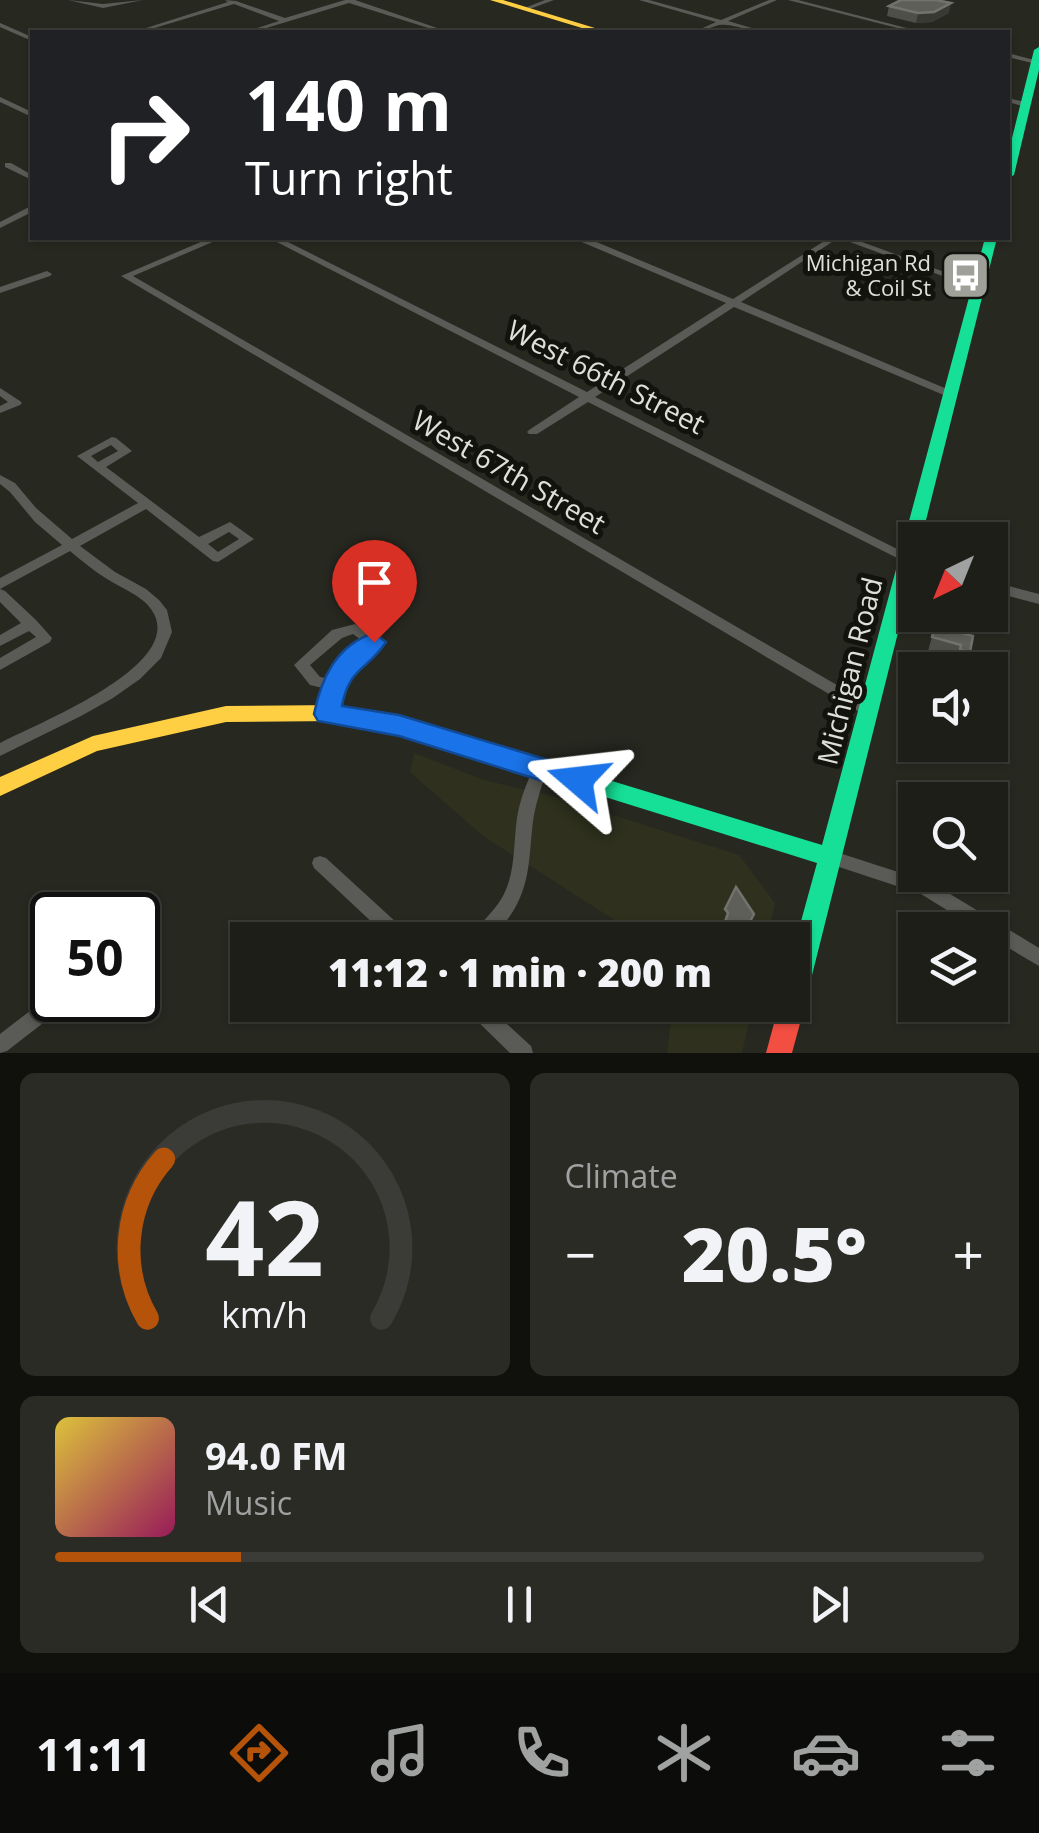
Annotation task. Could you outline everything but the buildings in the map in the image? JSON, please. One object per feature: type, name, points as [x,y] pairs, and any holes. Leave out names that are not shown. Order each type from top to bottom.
[{"type":"main road","points":[[494,0],[595,30]]},
{"type":"main road","points":[[1010,154],[1017,103],[1038,56]]},
{"type":"main road","name":"Michigan Road","points":[[920,522],[990,240]]},
{"type":"main road","name":"Michigan Road","points":[[810,934],[898,606]]},
{"type":"main road","points":[[0,787],[93,744],[226,714],[327,714],[376,720],[830,857]]},
{"type":"main road","name":"Michigan Road","points":[[780,1053],[788,1022]]},
{"type":"street","points":[[71,0],[96,6],[140,0]]},
{"type":"street","points":[[256,30],[351,0],[440,30]]},
{"type":"street","points":[[525,9],[551,0]]},
{"type":"street","points":[[642,0],[752,30]]},
{"type":"street","points":[[702,30],[774,0]]},
{"type":"street","points":[[791,0],[910,30]]},
{"type":"street","points":[[146,29],[231,1],[286,20]]},
{"type":"street","points":[[0,25],[30,39]]},
{"type":"street","points":[[263,28],[270,30]]},
{"type":"street","points":[[1010,55],[1038,56]]},
{"type":"street","points":[[0,99],[30,114]]},
{"type":"street","points":[[8,165],[30,177]]},
{"type":"street","points":[[0,225],[30,210]]},
{"type":"street","name":"West 67th Street","points":[[212,240],[126,276],[868,710]]},
{"type":"street","name":"West 66th Street","points":[[278,240],[898,554]]},
{"type":"street","points":[[585,240],[950,394]]},
{"type":"street","points":[[533,432],[831,240]]},
{"type":"street","points":[[850,240],[978,286]]},
{"type":"street","points":[[0,290],[47,274]]},
{"type":"street","points":[[0,390],[16,403],[0,410]]},
{"type":"street","points":[[98,467],[199,543]]},
{"type":"street","points":[[0,479],[17,489],[32,511],[72,544],[159,609],[166,636],[144,668],[82,708],[0,750]]},
{"type":"street","points":[[0,584],[146,504]]},
{"type":"street","points":[[1008,591],[1039,599]]},
{"type":"street","points":[[0,594],[45,638],[0,665]]},
{"type":"street","points":[[0,641],[30,623]]},
{"type":"street","points":[[327,714],[333,685],[346,664],[374,642],[355,628],[338,634],[301,666],[315,682],[333,685]]},
{"type":"street","points":[[498,922],[517,894],[524,868],[524,808],[540,768]]},
{"type":"street","points":[[830,857],[926,888],[1039,958]]},
{"type":"street","points":[[320,863],[384,922]]},
{"type":"street","points":[[0,1045],[30,1022]]},
{"type":"street","points":[[491,1022],[524,1053]]},
{"type":"shaded area","points":[[414,753],[484,780],[556,797],[739,855],[775,903],[771,922],[618,922],[483,836],[410,772]]},
{"type":"shaded area","points":[[671,1022],[749,1022],[742,1053],[667,1053]]},
{"type":"traffic: fast","points":[[1010,167],[1039,50]]},
{"type":"traffic: fast","points":[[810,934],[990,240]]},
{"type":"traffic: fast","points":[[589,783],[830,857]]},
{"type":"traffic: slow","points":[[494,0],[596,30]]},
{"type":"traffic: slow","points":[[0,787],[93,744],[226,714],[337,713],[421,732],[589,783]]},
{"type":"traffic: jam","points":[[779,1053],[787,1022]]},
{"type":"place","name":"Michigan Rd & Coil St","points":[[966,276]]},
{"type":"route","points":[[374,642],[346,664],[334,682],[327,714],[399,726],[578,780]]}]
